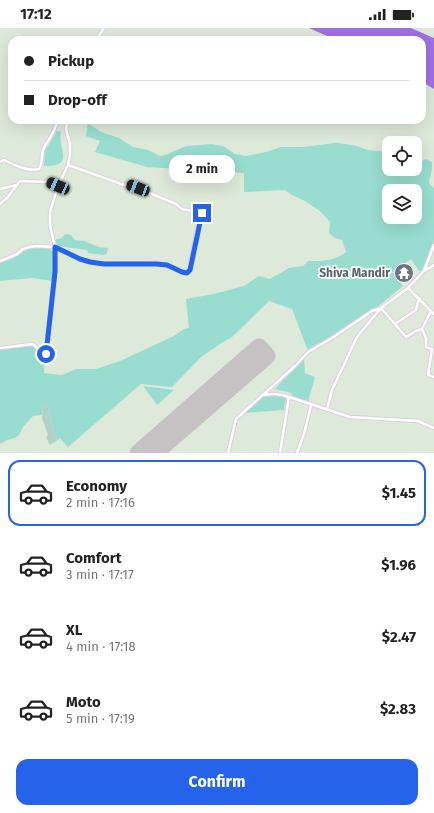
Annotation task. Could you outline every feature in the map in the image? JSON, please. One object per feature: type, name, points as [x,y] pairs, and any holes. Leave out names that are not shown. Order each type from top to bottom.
[{"type":"street","points":[[0,162],[4,160],[32,170],[39,168],[41,166],[43,150],[54,132],[56,124]]},
{"type":"street","points":[[0,348],[33,344],[40,351],[46,354],[55,272],[55,247],[50,225],[50,212],[58,186],[68,165],[70,155],[70,144],[66,129],[67,124]]},
{"type":"street","points":[[0,261],[12,257],[29,247],[55,247],[90,262],[104,264],[156,264],[167,265],[187,273],[190,270],[202,213],[182,209],[176,204],[130,185],[124,185],[68,165]]},
{"type":"street","points":[[0,204],[7,198],[20,181],[50,182],[58,186]]},
{"type":"street","points":[[0,189],[17,185]]},
{"type":"street","points":[[424,271],[434,245]]},
{"type":"street","points":[[327,409],[332,390],[357,338],[381,308],[408,288],[424,271],[434,265]]},
{"type":"street","points":[[381,308],[406,337],[422,329],[433,312],[408,288]]},
{"type":"street","points":[[395,324],[416,310],[419,298]]},
{"type":"street","points":[[228,453],[236,419],[295,366],[308,352],[372,311],[381,308]]},
{"type":"street","points":[[422,329],[426,338],[426,347],[432,349],[428,375],[434,377]]},
{"type":"street","points":[[262,395],[282,394],[350,417],[418,421],[434,428]]},
{"type":"street","points":[[280,453],[289,397]]},
{"type":"street","points":[[297,453],[304,434],[311,405]]},
{"type":"shaded area","points":[[309,28],[411,28],[434,38],[434,89],[426,84],[426,36],[327,36]]},
{"type":"shaded area","points":[[88,124],[101,132],[119,138],[133,147],[148,150],[160,156],[186,146],[212,144],[223,146],[235,154],[246,156],[281,147],[302,147],[336,143],[382,151],[382,176],[422,176],[422,161],[426,159],[432,162],[429,183],[434,188],[434,240],[424,266],[420,272],[411,259],[392,272],[403,286],[376,308],[308,351],[292,309],[269,301],[232,337],[201,357],[172,387],[141,384],[68,447],[60,438],[58,440],[54,433],[48,406],[43,407],[42,415],[33,416],[23,427],[19,435],[0,444],[0,349],[33,346],[38,352],[45,354],[44,373],[62,375],[76,369],[96,369],[120,361],[174,336],[184,329],[189,328],[186,299],[214,294],[244,286],[259,276],[270,279],[289,268],[303,266],[308,261],[333,259],[346,252],[342,240],[335,238],[329,233],[330,222],[320,211],[285,190],[244,192],[244,173],[147,167],[95,152],[100,141],[86,136]]},
{"type":"shaded area","points":[[57,131],[61,132],[60,138],[63,155],[62,160],[60,163],[54,165],[44,166],[45,151]]},
{"type":"shaded area","points":[[65,234],[71,235],[75,240],[108,248],[107,253],[104,255],[88,253],[87,250],[58,246],[55,240],[62,238]]},
{"type":"shaded area","points":[[37,247],[49,249],[54,252],[53,281],[32,278],[0,281],[0,263],[12,259],[26,249]]},
{"type":"shaded area","points":[[304,358],[305,373],[315,377],[308,402],[291,396],[292,393],[275,389]]},
{"type":"shaded area","points":[[143,386],[174,390],[157,405]]},
{"type":"shaded area","points":[[276,395],[286,398],[284,410],[244,413],[261,397]]},
{"type":"shaded area","points":[[48,406],[54,433],[58,440],[50,445],[46,437],[48,435],[42,418],[43,407]]},
{"type":"taxiway","points":[[147,453],[152,448]]},
{"type":"runway","points":[[138,453],[259,347],[267,356],[155,453]]},
{"type":"place","name":"Shiva Mandir","points":[[404,273]]},
{"type":"route","points":[[46,354],[56,264],[55,247],[90,262],[104,264],[135,263],[167,265],[187,273],[190,270],[202,213]]}]
